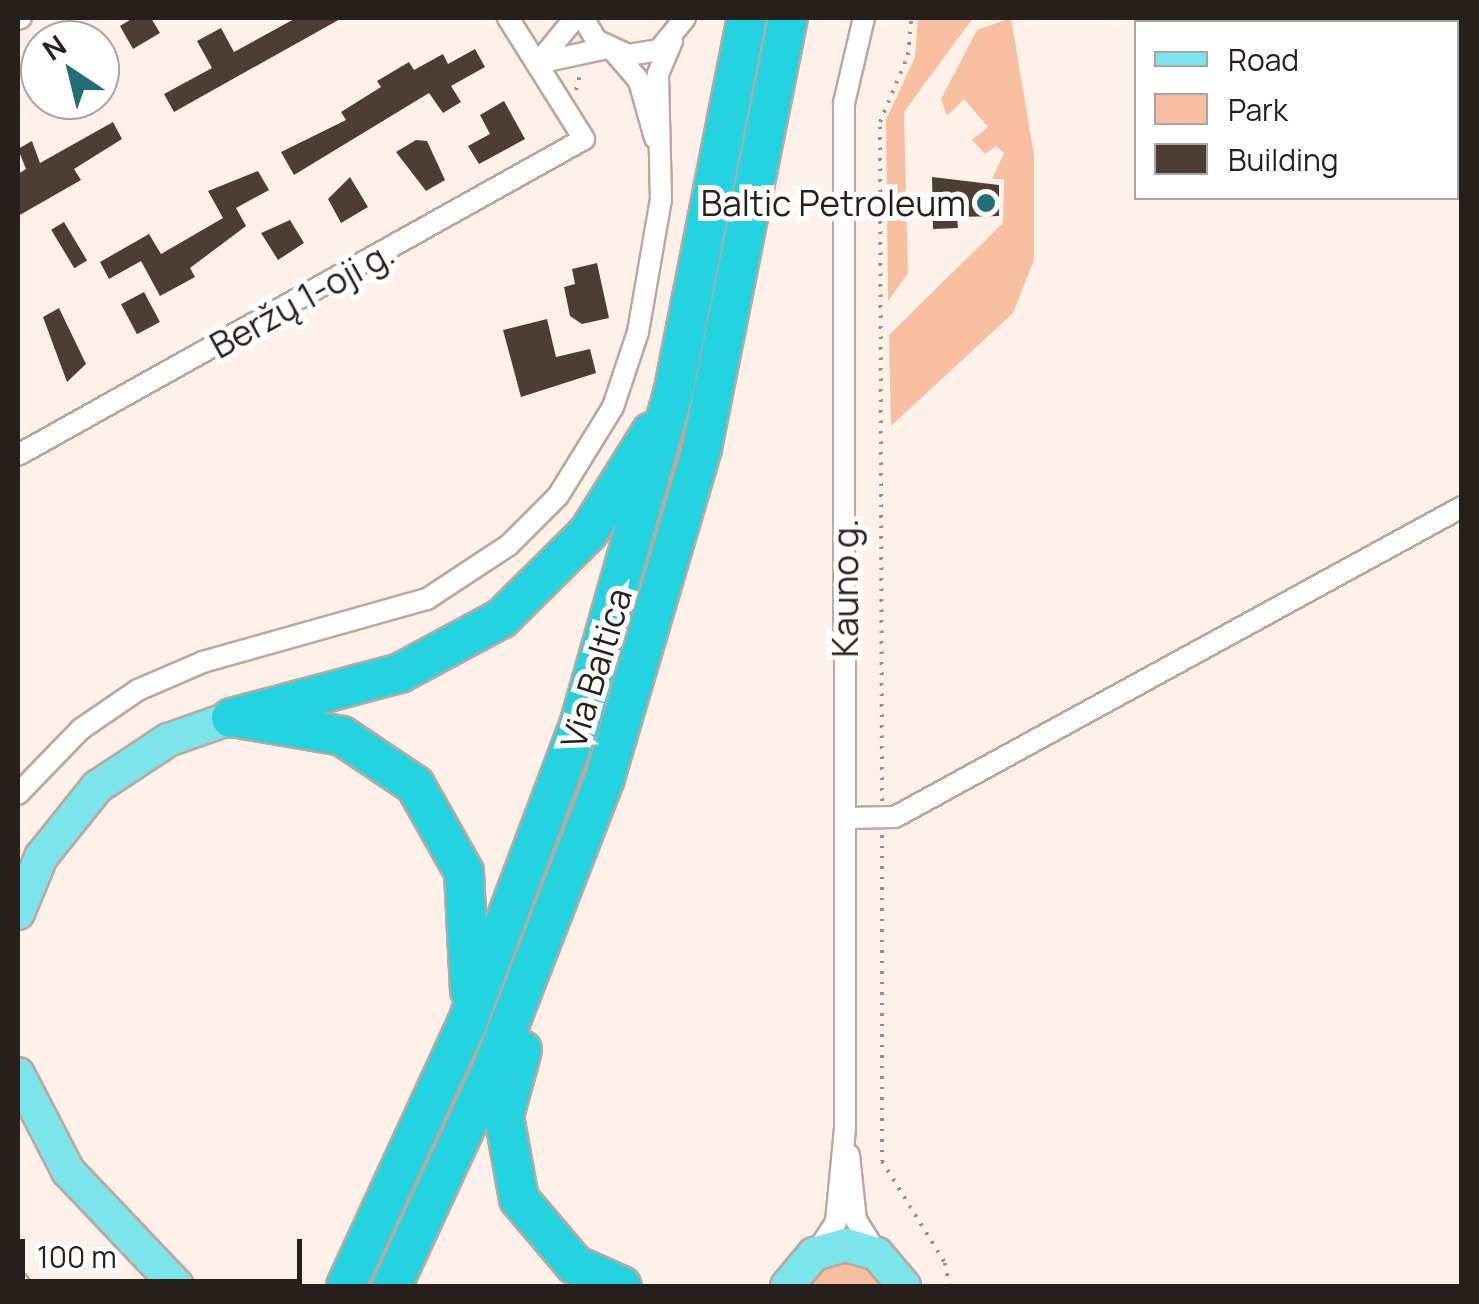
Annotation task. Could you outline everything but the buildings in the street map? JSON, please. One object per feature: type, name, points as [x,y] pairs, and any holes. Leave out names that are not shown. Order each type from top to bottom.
[{"type":"highway","name":"Via Baltica","points":[[346,1286],[467,1023],[580,722],[673,394],[747,18]]},
{"type":"highway","name":"Via Baltica","points":[[392,1286],[491,1072],[587,827],[702,448],[788,18]]},
{"type":"highway","points":[[231,718],[400,673],[502,618],[588,534],[673,394]]},
{"type":"highway","points":[[231,718],[342,736],[392,764],[435,808],[470,896],[467,1023]]},
{"type":"highway","points":[[587,827],[567,918],[511,1080],[504,1144],[533,1224],[575,1265],[622,1286]]},
{"type":"main road","points":[[18,913],[41,857],[97,787],[168,740],[231,718]]},
{"type":"main road","points":[[18,1074],[68,1172],[177,1286]]},
{"type":"main road","points":[[793,1275],[846,1246],[878,1254],[904,1286]]},
{"type":"street","points":[[508,18],[538,63]]},
{"type":"street","points":[[538,63],[579,18],[639,81],[659,149]]},
{"type":"street","points":[[18,794],[80,729],[138,690],[236,652],[392,614],[484,566],[535,522],[598,437],[628,370],[657,244],[658,74],[686,18]]},
{"type":"street","name":"Kauno g.","points":[[793,1275],[836,1222],[845,1129],[844,103],[864,18]]},
{"type":"street","points":[[854,49],[880,18]]},
{"type":"street","points":[[538,63],[610,50],[644,54],[672,41]]},
{"type":"street","name":"Beržų 1-oji g.","points":[[18,455],[584,139],[538,63]]},
{"type":"street","points":[[845,818],[882,818],[978,775],[1462,508]]},
{"type":"street","name":"Kauno g.","points":[[845,1129],[856,1220],[878,1254]]},
{"type":"path","points":[[910,18],[908,55],[880,122],[882,1161],[945,1263],[949,1286]]},
{"type":"green space","points":[[918,18],[973,18],[904,112],[908,273],[888,301],[886,120],[915,57]]},
{"type":"green space","points":[[1011,18],[1034,155],[1034,260],[1013,313],[891,426],[889,335],[1003,223],[1004,179],[992,179],[1004,153],[996,146],[985,154],[972,140],[988,127],[964,99],[947,116],[941,99],[977,30]]},
{"type":"green space","points":[[857,1257],[893,1286],[799,1286],[808,1273]]},
{"type":"place","name":"Baltic Petroleum","points":[[986,203]]}]
